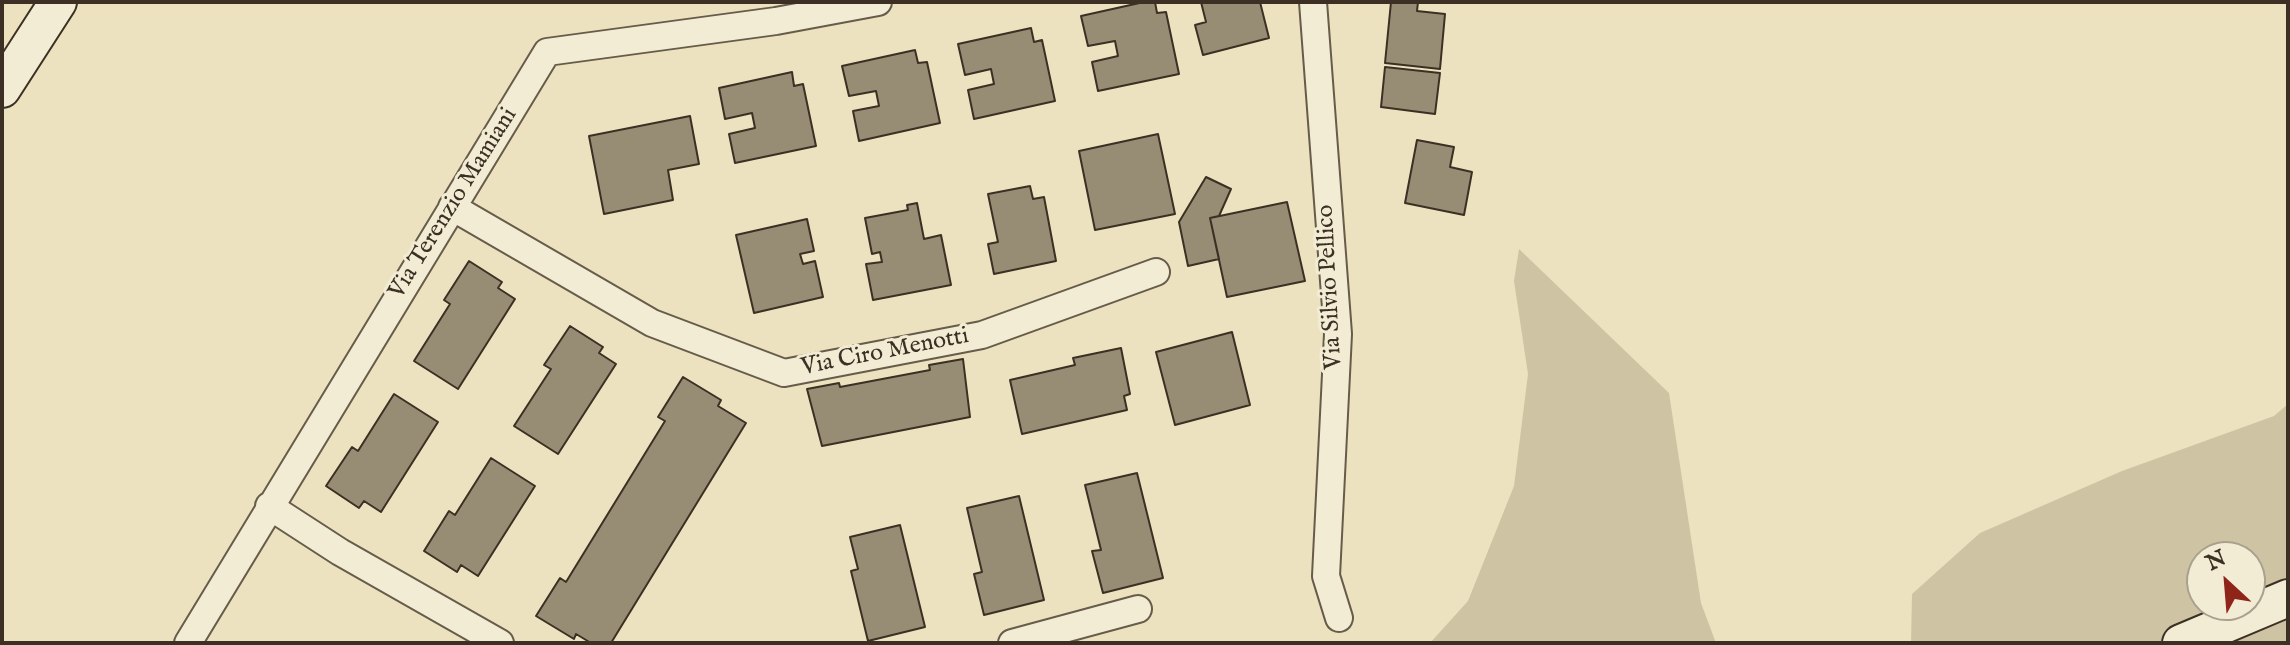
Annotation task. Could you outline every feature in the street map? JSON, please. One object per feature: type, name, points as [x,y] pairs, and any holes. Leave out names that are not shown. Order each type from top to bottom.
[{"type":"street","points":[[2,89],[58,2]]},
{"type":"street","name":"Via Terenzio Mamiani","points":[[188,643],[547,52],[776,21],[878,2]]},
{"type":"street","name":"Via Silvio Pellico","points":[[1313,2],[1338,334],[1326,576],[1339,618]]},
{"type":"street","name":"Via Ciro Menotti","points":[[452,207],[652,323],[784,373],[982,335],[1156,272]]},
{"type":"street","points":[[269,506],[340,552],[500,643]]},
{"type":"street","points":[[2181,643],[2288,598]]},
{"type":"street","points":[[1012,643],[1138,609]]},
{"type":"shaded area","points":[[1519,249],[1669,393],[1701,603],[1716,643],[1430,643],[1468,601],[1514,486],[1528,374],[1514,281]]},
{"type":"shaded area","points":[[2288,404],[2288,643],[1911,643],[1912,594],[1980,533],[2122,471],[2274,416]]},
{"type":"building","points":[[1155,2],[1157,13],[1166,12],[1179,74],[1098,91],[1092,62],[1118,56],[1115,41],[1088,46],[1081,16]]},
{"type":"building","points":[[1201,2],[1260,2],[1269,38],[1203,55],[1195,25],[1206,22]]},
{"type":"building","points":[[1391,2],[1418,2],[1417,11],[1445,14],[1440,69],[1385,63]]},
{"type":"building","points":[[1031,28],[1034,42],[1042,40],[1055,101],[974,119],[968,90],[994,84],[991,69],[965,75],[958,44]]},
{"type":"building","points":[[915,50],[918,63],[927,62],[940,123],[859,141],[853,111],[879,106],[876,91],[849,96],[842,66]]},
{"type":"building","points":[[1385,67],[1440,73],[1435,114],[1381,107]]},
{"type":"building","points":[[792,72],[794,86],[803,84],[816,146],[735,163],[729,134],[755,128],[752,113],[725,119],[719,88]]},
{"type":"building","points":[[690,116],[699,164],[668,170],[673,200],[604,214],[589,136]]},
{"type":"building","points":[[1158,134],[1175,214],[1095,230],[1079,151]]},
{"type":"building","points":[[1417,140],[1454,147],[1450,167],[1472,172],[1464,215],[1405,203]]},
{"type":"building","points":[[1206,177],[1231,189],[1219,216],[1210,218],[1219,259],[1188,266],[1179,222]]},
{"type":"building","points":[[1030,186],[1033,199],[1044,197],[1056,261],[994,274],[988,244],[998,242],[988,194]]},
{"type":"building","points":[[1287,202],[1305,281],[1227,297],[1210,218]]},
{"type":"building","points":[[917,203],[924,239],[941,235],[951,285],[873,300],[866,264],[882,262],[880,252],[872,254],[865,218],[908,210],[907,205]]},
{"type":"building","points":[[807,219],[814,251],[800,254],[803,264],[815,261],[823,297],[754,313],[736,235]]},
{"type":"building","points":[[469,261],[502,282],[498,288],[515,299],[458,389],[414,361],[450,304],[444,300]]},
{"type":"building","points":[[570,326],[603,347],[599,353],[616,364],[558,454],[514,426],[551,369],[544,365]]},
{"type":"building","points":[[1232,332],[1250,405],[1175,425],[1156,352]]},
{"type":"building","points":[[1121,348],[1130,394],[1124,396],[1127,410],[1022,434],[1010,380],[1075,365],[1073,358]]},
{"type":"building","points":[[963,359],[970,417],[822,446],[807,389],[839,383],[840,387],[930,370],[929,365]]},
{"type":"building","points":[[683,377],[721,400],[718,406],[746,423],[611,643],[591,643],[576,634],[574,639],[536,616],[560,578],[566,582],[665,421],[658,417]]},
{"type":"building","points":[[394,394],[438,422],[381,512],[364,501],[359,508],[326,486],[352,447],[358,451]]},
{"type":"building","points":[[491,458],[535,486],[478,576],[461,565],[457,572],[424,551],[449,511],[455,515]]},
{"type":"building","points":[[1137,473],[1163,578],[1103,593],[1092,551],[1101,550],[1085,485]]},
{"type":"building","points":[[1019,496],[1044,600],[984,615],[974,574],[982,572],[967,508]]},
{"type":"building","points":[[900,525],[925,627],[868,641],[851,571],[858,569],[850,537]]}]
